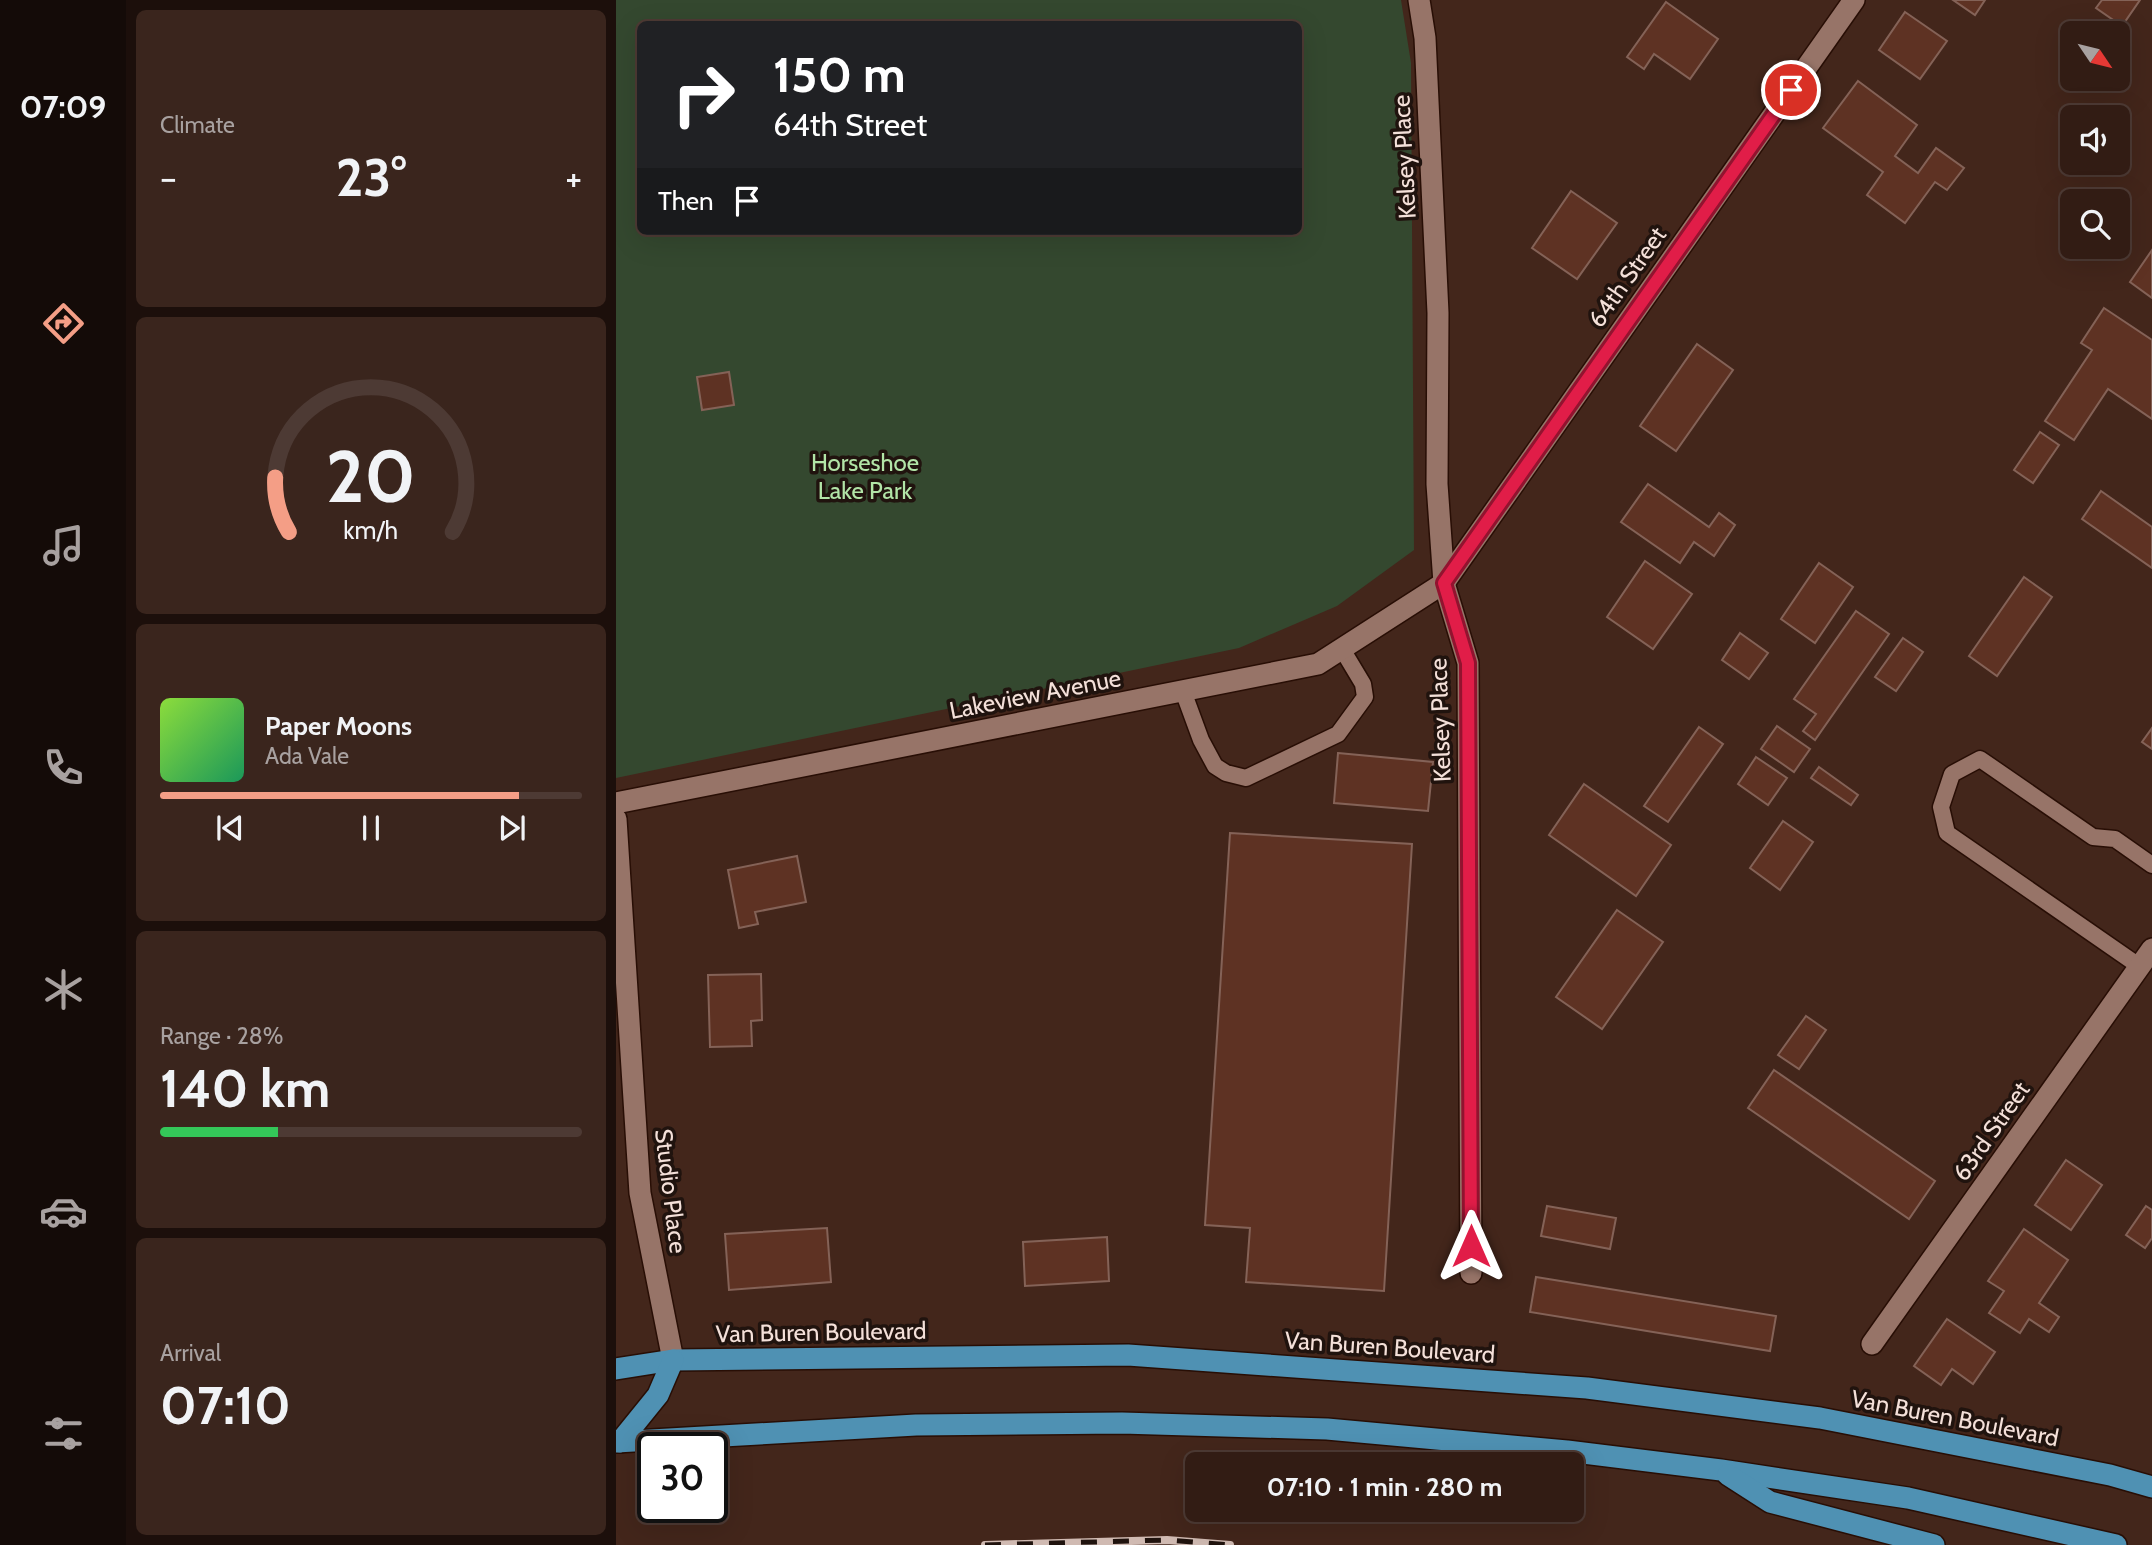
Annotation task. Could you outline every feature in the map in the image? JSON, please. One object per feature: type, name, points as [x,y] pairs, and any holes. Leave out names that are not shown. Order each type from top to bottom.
[{"type":"main road","name":"Van Buren Boulevard","points":[[616,1369],[673,1360],[1128,1355],[1587,1388],[1819,1418],[2110,1475],[2152,1487]]},
{"type":"main road","points":[[618,1442],[658,1395],[673,1360]]},
{"type":"main road","points":[[618,1442],[916,1425],[1163,1424],[1326,1429],[1567,1451],[1721,1470],[1908,1498],[2116,1545]]},
{"type":"main road","points":[[1721,1470],[1770,1502],[1934,1545]]},
{"type":"street","name":"Kelsey Place","points":[[1419,0],[1425,38],[1438,313],[1437,484],[1444,583],[1468,663],[1471,1273]]},
{"type":"street","name":"64th Street","points":[[1444,583],[1854,0]]},
{"type":"street","name":"Lakeview Avenue","points":[[616,803],[1318,664],[1444,583]]},
{"type":"street","name":"Studio Place","points":[[616,819],[640,1194],[673,1360]]},
{"type":"street","name":"63rd Street","points":[[1872,1344],[2152,949]]},
{"type":"lane","points":[[1184,691],[1201,740],[1215,766],[1226,773],[1246,778],[1338,734],[1351,717],[1365,697],[1363,684],[1342,649]]},
{"type":"lane","points":[[2139,966],[1947,833],[1941,807],[1952,774],[1980,759],[2093,837],[2115,839],[2152,866]]},
{"type":"green space","name":"Horseshoe Lake Park","points":[[616,0],[1401,0],[1411,63],[1414,550],[1337,606],[1239,648],[616,778]]},
{"type":"building","points":[[1953,0],[1985,0],[1975,15]]},
{"type":"building","points":[[2102,0],[2140,0],[2125,21],[2115,21],[2096,8]]},
{"type":"building","points":[[1666,2],[1718,39],[1690,79],[1654,54],[1644,69],[1627,57]]},
{"type":"building","points":[[1905,12],[1947,41],[1920,79],[1879,50]]},
{"type":"building","points":[[1858,81],[1917,125],[1895,156],[1918,173],[1936,148],[1964,168],[1947,190],[1935,182],[1905,223],[1867,195],[1883,172],[1823,128]]},
{"type":"building","points":[[1571,191],[1617,223],[1577,279],[1532,248]]},
{"type":"building","points":[[2152,250],[2152,298],[2130,282]]},
{"type":"building","points":[[2104,308],[2152,340],[2152,419],[2108,389],[2074,440],[2045,421],[2092,350],[2081,343]]},
{"type":"building","points":[[1697,344],[1733,370],[1676,451],[1640,426]]},
{"type":"building","points":[[729,372],[734,405],[702,410],[697,377]]},
{"type":"building","points":[[2040,432],[2059,445],[2033,483],[2014,470]]},
{"type":"building","points":[[1648,484],[1709,527],[1719,513],[1735,525],[1714,556],[1694,542],[1680,563],[1621,522]]},
{"type":"building","points":[[2101,491],[2152,527],[2152,568],[2082,519]]},
{"type":"building","points":[[1645,561],[1692,594],[1653,649],[1607,617]]},
{"type":"building","points":[[1819,563],[1853,587],[1815,643],[1781,619]]},
{"type":"building","points":[[2024,577],[2052,597],[1997,676],[1969,656]]},
{"type":"building","points":[[1856,611],[1889,634],[1815,740],[1803,731],[1816,714],[1794,699]]},
{"type":"building","points":[[1740,633],[1768,653],[1749,679],[1722,660]]},
{"type":"building","points":[[1903,638],[1923,652],[1896,691],[1875,677]]},
{"type":"building","points":[[1777,726],[1810,749],[1794,772],[1761,749]]},
{"type":"building","points":[[1699,727],[1723,744],[1668,822],[1644,806]]},
{"type":"building","points":[[2152,728],[2152,749],[2142,742]]},
{"type":"building","points":[[1338,753],[1433,762],[1428,811],[1334,803]]},
{"type":"building","points":[[1756,757],[1787,778],[1768,805],[1738,784]]},
{"type":"building","points":[[1819,767],[1858,795],[1851,805],[1811,778]]},
{"type":"building","points":[[1584,784],[1671,845],[1636,896],[1549,835]]},
{"type":"building","points":[[1783,821],[1813,842],[1780,890],[1750,868]]},
{"type":"building","points":[[1230,833],[1412,844],[1384,1291],[1246,1282],[1250,1228],[1205,1225]]},
{"type":"building","points":[[797,856],[806,902],[755,912],[758,924],[739,928],[728,870]]},
{"type":"building","points":[[1617,910],[1663,942],[1602,1029],[1556,997]]},
{"type":"building","points":[[761,974],[762,1020],[751,1021],[752,1046],[710,1047],[708,975]]},
{"type":"building","points":[[1806,1016],[1826,1030],[1799,1069],[1778,1055]]},
{"type":"building","points":[[1774,1070],[1935,1181],[1909,1219],[1748,1108]]},
{"type":"building","points":[[2066,1160],[2102,1185],[2071,1230],[2035,1205]]},
{"type":"building","points":[[1547,1206],[1616,1218],[1610,1249],[1541,1236]]},
{"type":"building","points":[[2146,1206],[2152,1210],[2152,1238],[2145,1248],[2126,1235]]},
{"type":"building","points":[[827,1228],[831,1282],[729,1290],[725,1234]]},
{"type":"building","points":[[2024,1229],[2068,1260],[2039,1303],[2059,1317],[2049,1332],[2029,1319],[2020,1333],[1989,1313],[2004,1291],[1988,1281]]},
{"type":"building","points":[[1107,1237],[1109,1281],[1025,1286],[1023,1242]]},
{"type":"building","points":[[1536,1277],[1776,1316],[1770,1351],[1530,1312]]},
{"type":"building","points":[[1947,1319],[1995,1352],[1973,1384],[1952,1369],[1941,1385],[1914,1366]]},
{"type":"railway","points":[[985,1545],[1167,1540],[1230,1545]]},
{"type":"route","points":[[1471,1246],[1468,663],[1444,583],[1791,90]]}]
